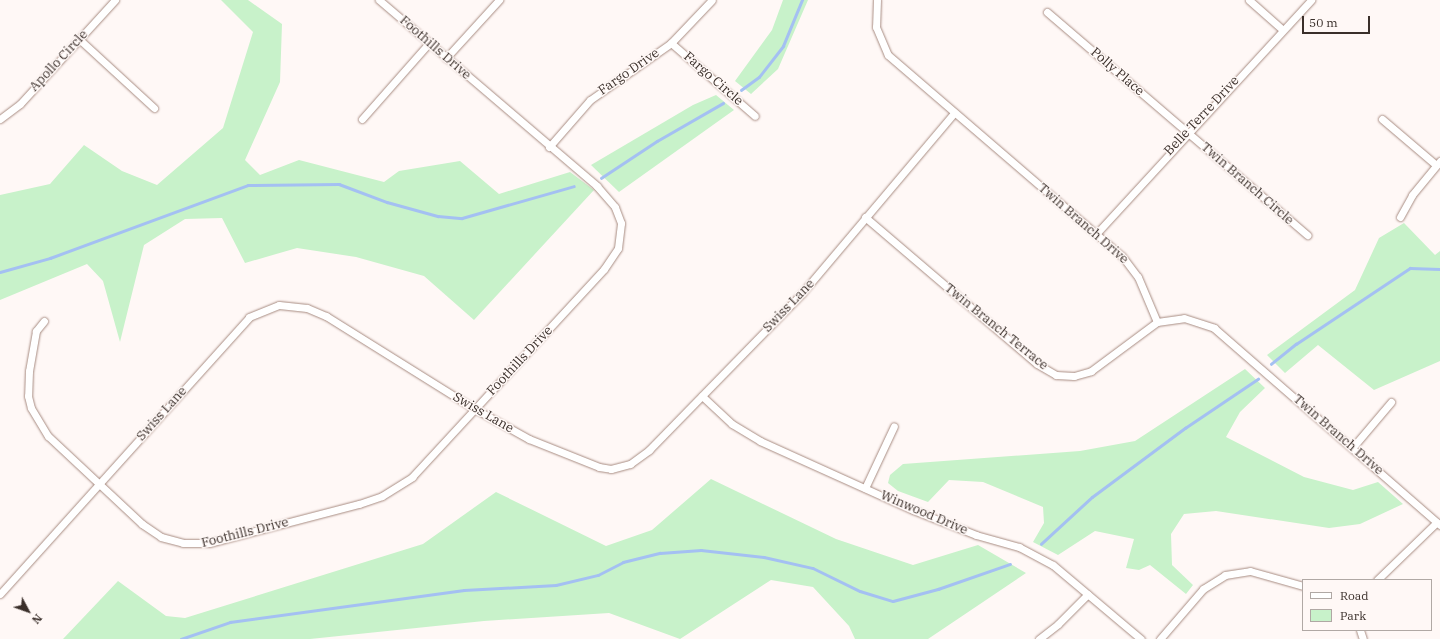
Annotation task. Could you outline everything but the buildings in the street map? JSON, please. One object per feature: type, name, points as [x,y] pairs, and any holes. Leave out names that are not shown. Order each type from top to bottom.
[{"type":"street","name":"Apollo Circle","points":[[0,119],[20,104],[116,0]]},
{"type":"street","name":"Foothills Drive","points":[[44,321],[36,331],[29,371],[28,396],[31,408],[48,436],[142,524],[161,537],[183,543],[209,543],[382,496],[412,477],[604,269],[618,248],[621,236],[618,216],[607,196],[379,0]]},
{"type":"street","points":[[446,58],[499,0]]},
{"type":"street","name":"Fargo Drive","points":[[549,147],[590,100],[671,43],[712,0]]},
{"type":"street","name":"Twin Branch Drive","points":[[877,0],[876,27],[886,51],[1132,267],[1143,286],[1157,322],[1184,318],[1214,328],[1353,447],[1438,524]]},
{"type":"street","points":[[1249,0],[1283,30]]},
{"type":"street","name":"Belle Terre Drive","points":[[1096,234],[1187,132],[1310,0]]},
{"type":"street","name":"Polly Place","points":[[1047,12],[1187,132]]},
{"type":"street","points":[[80,39],[154,108]]},
{"type":"street","points":[[362,119],[429,43]]},
{"type":"street","name":"Fargo Circle","points":[[671,43],[755,116]]},
{"type":"street","name":"Swiss Lane","points":[[0,594],[249,317],[279,305],[307,308],[326,316],[475,409],[529,438],[587,463],[611,469],[630,464],[638,459],[702,396],[802,293],[954,112]]},
{"type":"street","points":[[1382,119],[1438,163],[1412,195],[1400,217]]},
{"type":"street","name":"Twin Branch Circle","points":[[1187,132],[1307,235]]},
{"type":"street","name":"Twin Branch Terrace","points":[[865,217],[1037,364],[1056,375],[1074,376],[1091,371],[1157,322]]},
{"type":"street","name":"Winwood Drive","points":[[702,396],[732,424],[760,441],[952,526],[1024,550],[1053,565],[1141,639]]},
{"type":"street","points":[[1353,447],[1391,402]]},
{"type":"street","points":[[866,488],[894,426]]},
{"type":"street","points":[[1378,579],[1438,524]]},
{"type":"street","points":[[1160,639],[1206,586],[1225,575],[1250,571],[1302,586]]},
{"type":"street","points":[[1039,639],[1058,624],[1088,594]]},
{"type":"green space","points":[[221,0],[248,0],[282,24],[280,82],[245,160],[260,175],[299,160],[384,182],[399,171],[460,161],[499,194],[570,172],[594,190],[474,320],[424,276],[356,257],[297,248],[245,263],[222,218],[185,219],[144,245],[120,342],[103,281],[87,264],[0,300],[0,195],[50,184],[84,145],[122,171],[157,185],[223,128],[253,32]]},
{"type":"green space","points":[[783,0],[808,0],[778,69],[751,94],[735,81],[772,30]]},
{"type":"green space","points":[[716,95],[734,110],[619,192],[591,165],[693,105]]},
{"type":"green space","points":[[1404,223],[1435,255],[1440,251],[1440,361],[1374,390],[1318,345],[1285,373],[1267,355],[1355,290],[1379,238]]},
{"type":"green space","points":[[1245,369],[1265,388],[1240,412],[1226,437],[1304,477],[1353,490],[1378,482],[1403,504],[1360,524],[1329,528],[1216,511],[1184,514],[1171,534],[1172,565],[1193,585],[1186,594],[1150,565],[1139,570],[1126,568],[1134,539],[1095,531],[1058,555],[1033,542],[1044,523],[1043,507],[983,482],[949,480],[928,502],[898,491],[888,483],[890,475],[903,464],[1080,451],[1135,441]]},
{"type":"green space","points":[[711,479],[836,539],[913,565],[978,545],[1026,573],[928,639],[855,639],[849,626],[813,587],[771,580],[680,639],[609,613],[484,621],[310,639],[63,639],[118,581],[166,616],[185,618],[423,544],[496,492],[606,546],[652,530]]},
{"type":"waterway","points":[[741,90],[759,77],[783,46],[802,0]]},
{"type":"waterway","points":[[601,178],[657,141],[723,103]]},
{"type":"waterway","points":[[0,272],[50,258],[248,185],[339,184],[387,202],[438,216],[462,218],[574,186]]},
{"type":"waterway","points":[[1271,364],[1296,344],[1410,268],[1440,269]]},
{"type":"waterway","points":[[1041,544],[1092,497],[1185,428],[1258,379]]},
{"type":"waterway","points":[[181,639],[230,622],[464,590],[556,585],[598,575],[623,562],[660,553],[701,550],[764,557],[813,568],[860,591],[893,601],[938,589],[1010,564]]}]
